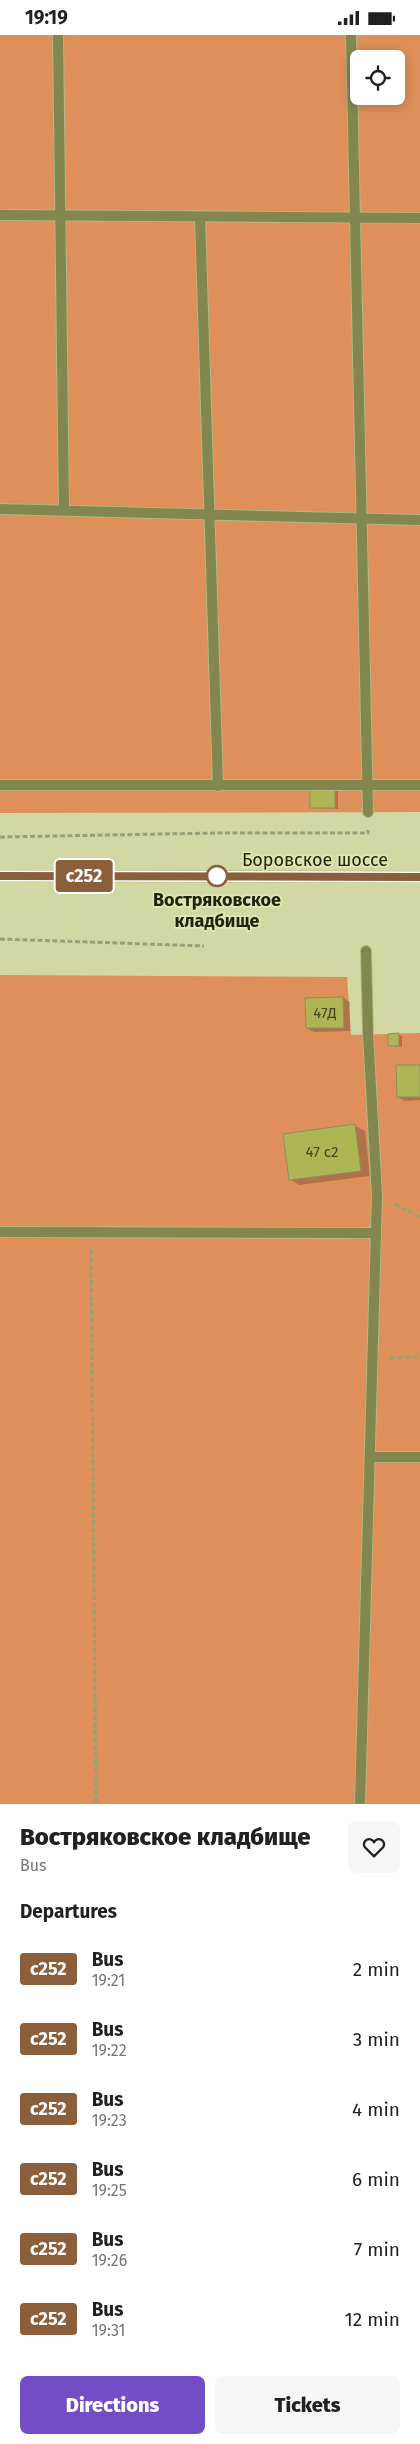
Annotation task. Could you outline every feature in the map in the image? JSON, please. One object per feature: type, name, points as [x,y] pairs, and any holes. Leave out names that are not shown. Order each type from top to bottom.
[{"type":"street","points":[[58,35],[64,510]]},
{"type":"street","points":[[351,35],[368,812]]},
{"type":"street","points":[[0,215],[420,218]]},
{"type":"street","points":[[200,217],[218,786]]},
{"type":"street","points":[[0,509],[420,520]]},
{"type":"street","points":[[0,785],[420,785]]},
{"type":"street","name":"Боровское шоссе","points":[[0,876],[420,877]]},
{"type":"street","points":[[360,1804],[377,1195],[368,1034],[366,951]]},
{"type":"street","points":[[0,1232],[376,1233]]},
{"type":"street","points":[[370,1457],[420,1457]]},
{"type":"path","points":[[0,837],[217,833],[368,833]]},
{"type":"path","points":[[0,939],[204,946]]},
{"type":"path","points":[[377,1195],[420,1217]]},
{"type":"path","points":[[90,1232],[96,1804]]},
{"type":"path","points":[[372,1359],[420,1357]]},
{"type":"shaded area","points":[[0,35],[420,35],[420,812],[0,813]]},
{"type":"shaded area","name":"Востряковское кладбище","points":[[0,975],[347,977],[351,1035],[420,1033],[420,1804],[0,1804]]},
{"type":"building","points":[[310,785],[335,785],[335,808],[310,808]]},
{"type":"building","points":[[343,997],[344,1028],[306,1028],[305,998]]},
{"type":"building","points":[[399,1033],[399,1046],[388,1046],[388,1034]]},
{"type":"building","points":[[396,1065],[420,1065],[420,1097],[397,1097]]},
{"type":"building","points":[[355,1124],[361,1171],[289,1180],[283,1134]]},
{"type":"bus line","name":"с252","points":[[0,876],[420,877]]},
{"type":"place","name":"Востряковское кладбище","points":[[217,876]]}]
